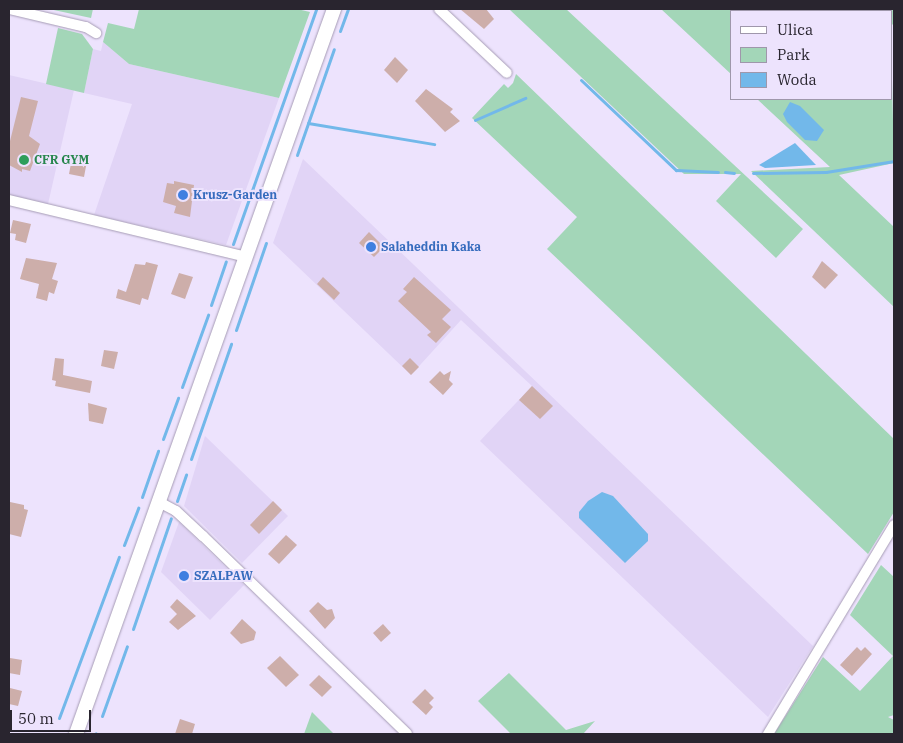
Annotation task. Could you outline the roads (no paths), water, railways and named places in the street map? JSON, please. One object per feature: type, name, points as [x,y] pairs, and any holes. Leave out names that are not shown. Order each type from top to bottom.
[{"type":"street","points":[[9,9],[86,27],[96,33]]},
{"type":"street","points":[[76,734],[159,502],[243,256],[334,9]]},
{"type":"street","points":[[439,9],[507,73]]},
{"type":"street","points":[[9,200],[243,256]]},
{"type":"street","points":[[159,502],[183,518],[407,734]]},
{"type":"street","points":[[768,734],[894,525]]},
{"type":"water","points":[[790,102],[800,106],[824,130],[817,141],[805,140],[787,122],[783,114]]},
{"type":"water","points":[[795,143],[816,165],[765,168],[759,165]]},
{"type":"water","points":[[602,492],[613,496],[648,534],[648,541],[625,563],[579,518],[579,512],[588,501]]},
{"type":"waterway","points":[[233,244],[316,9]]},
{"type":"waterway","points":[[340,31],[348,9]]},
{"type":"waterway","points":[[297,155],[334,49]]},
{"type":"waterway","points":[[581,80],[676,170],[718,172]]},
{"type":"waterway","points":[[475,120],[525,98]]},
{"type":"waterway","points":[[308,123],[434,144]]},
{"type":"waterway","points":[[753,173],[826,172],[894,161]]},
{"type":"waterway","points":[[725,172],[734,173]]},
{"type":"waterway","points":[[236,330],[266,243]]},
{"type":"waterway","points":[[211,305],[226,261]]},
{"type":"waterway","points":[[182,387],[208,315]]},
{"type":"waterway","points":[[191,459],[231,344]]},
{"type":"waterway","points":[[163,439],[178,398]]},
{"type":"waterway","points":[[142,497],[158,451]]},
{"type":"waterway","points":[[177,501],[186,475]]},
{"type":"waterway","points":[[124,545],[138,508]]},
{"type":"waterway","points":[[133,629],[171,518]]},
{"type":"waterway","points":[[59,718],[119,557]]},
{"type":"waterway","points":[[102,716],[127,646]]},
{"type":"place","name":"CFR GYM","points":[[24,160]]},
{"type":"place","name":"Krusz-Garden","points":[[183,195]]},
{"type":"place","name":"Salaheddin Kaka","points":[[371,247]]},
{"type":"place","name":"SZALPAW","points":[[184,576]]}]
